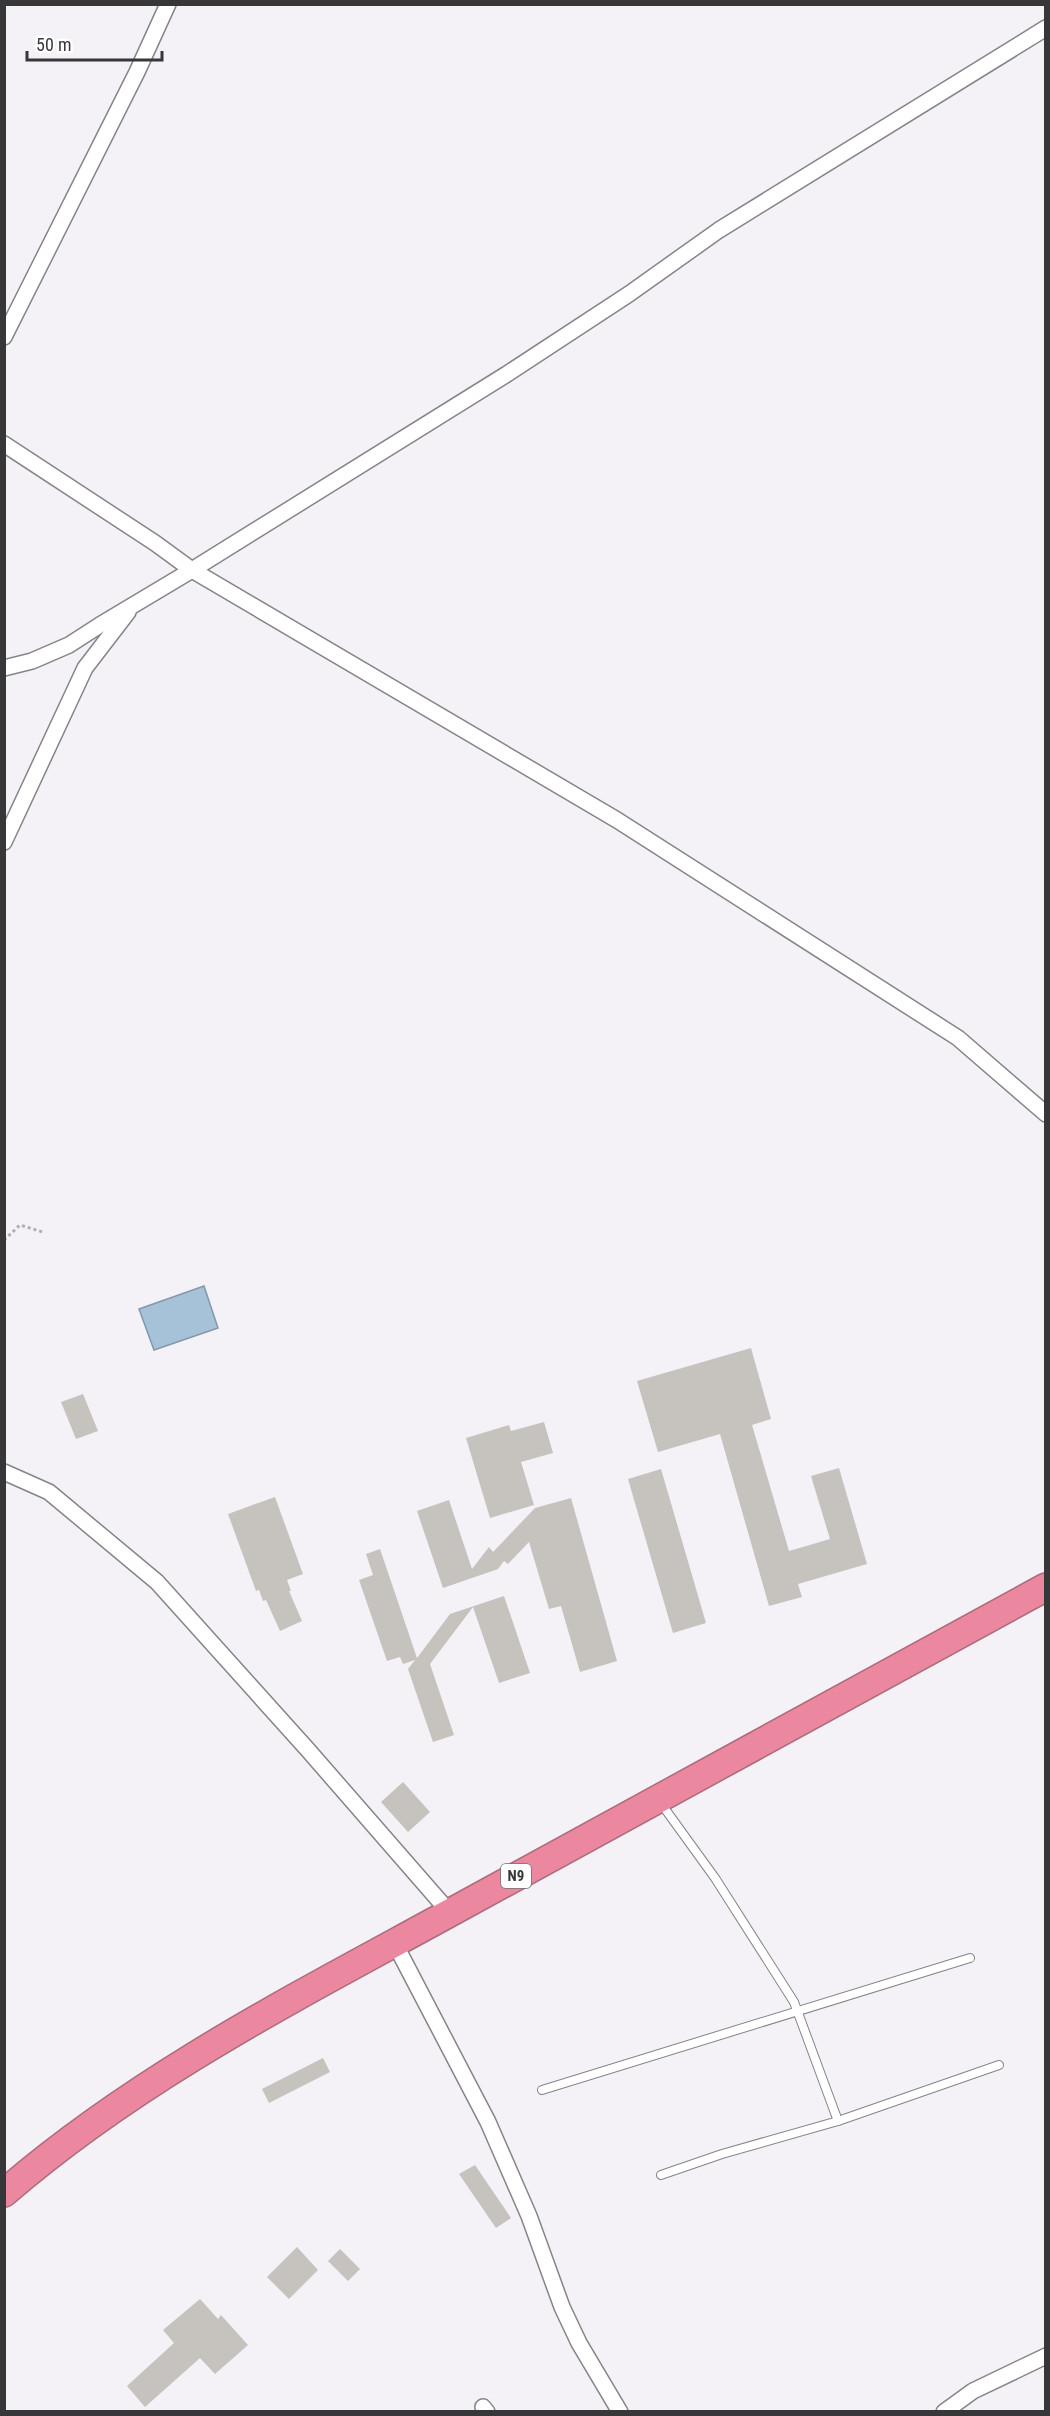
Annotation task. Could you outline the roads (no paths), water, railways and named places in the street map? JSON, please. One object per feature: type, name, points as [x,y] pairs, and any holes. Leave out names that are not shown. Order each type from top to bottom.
[{"type":"highway","name":"N9","points":[[4,2193],[78,2133],[233,2032],[394,1941],[450,1913],[1046,1587]]},
{"type":"street","points":[[4,338],[137,72],[168,4]]},
{"type":"street","points":[[4,668],[32,661],[69,645],[192,570],[507,374],[629,294],[719,230],[1046,27]]},
{"type":"street","points":[[4,444],[192,570],[607,814],[958,1038],[1046,1114]]},
{"type":"street","points":[[4,842],[85,668],[133,605]]},
{"type":"street","points":[[4,1472],[50,1492],[157,1582],[450,1913]]},
{"type":"street","points":[[394,1941],[488,2122],[528,2216],[562,2307],[579,2343],[620,2412]]},
{"type":"street","points":[[944,2412],[973,2391],[1046,2356]]},
{"type":"lane","points":[[657,1799],[715,1878],[794,2002],[838,2121]]},
{"type":"lane","points":[[542,2090],[970,1958]]},
{"type":"lane","points":[[662,2175],[722,2154],[838,2121],[999,2066]]},
{"type":"water","points":[[204,1286],[218,1328],[154,1350],[139,1309]]}]
